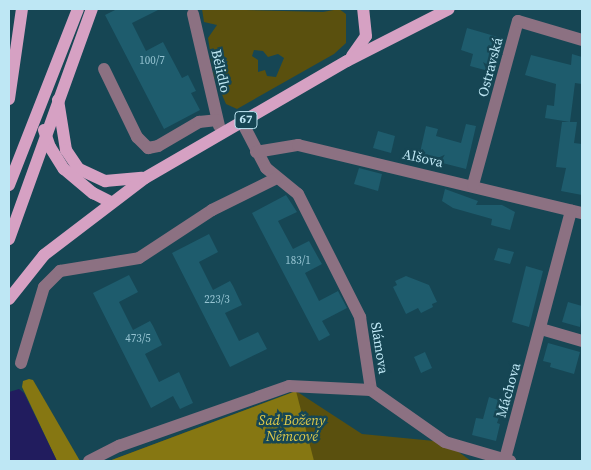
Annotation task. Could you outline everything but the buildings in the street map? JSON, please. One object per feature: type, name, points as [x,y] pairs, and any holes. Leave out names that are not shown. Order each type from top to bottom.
[{"type":"main road","points":[[9,99],[22,9]]},
{"type":"main road","points":[[9,185],[78,9]]},
{"type":"main road","name":"67","points":[[9,239],[44,134],[92,9]]},
{"type":"main road","points":[[347,61],[366,36],[363,9]]},
{"type":"main road","points":[[347,61],[449,9]]},
{"type":"main road","name":"67","points":[[58,96],[66,150],[79,169],[105,181],[145,178],[347,61]]},
{"type":"main road","points":[[43,98],[44,134],[56,158],[75,180],[111,202]]},
{"type":"main road","points":[[9,299],[44,255],[111,202],[145,178]]},
{"type":"street","name":"Bělidlo","points":[[193,14],[217,120],[222,133]]},
{"type":"street","name":"Ostravská","points":[[473,185],[518,21],[582,40]]},
{"type":"street","points":[[104,69],[137,137],[148,148],[158,146],[199,122],[217,120]]},
{"type":"street","name":"Slámova","points":[[242,122],[256,152],[277,178],[298,194],[360,317],[371,390],[444,442],[507,460]]},
{"type":"street","name":"Alšova","points":[[256,152],[298,146],[473,185],[576,212]]},
{"type":"street","points":[[21,363],[35,309],[44,288],[60,271],[139,258],[212,210],[277,178]]},
{"type":"street","name":"Máchova","points":[[507,460],[541,329],[576,212]]},
{"type":"street","points":[[541,329],[582,341]]},
{"type":"street","points":[[89,461],[119,446],[289,386],[371,390]]},
{"type":"green space","points":[[202,9],[323,12],[339,9],[346,14],[346,43],[334,54],[237,109],[226,104],[214,76],[208,38],[217,25],[204,22]],"holes":[[[254,50],[263,51],[268,57],[278,54],[284,58],[276,77],[267,76],[265,70],[258,72],[258,60],[252,56]]]},
{"type":"green space","points":[[33,380],[80,461],[57,461],[22,387],[23,381]]},
{"type":"green space","name":"Sad Boženy Němcové","points":[[296,391],[362,434],[445,442],[471,461],[109,461]]},
{"type":"green space","name":"Sad Boženy Němcové","points":[[296,391],[314,461],[109,461]]},
{"type":"shaded area","points":[[19,389],[24,393],[57,461],[9,461],[9,392]]}]
